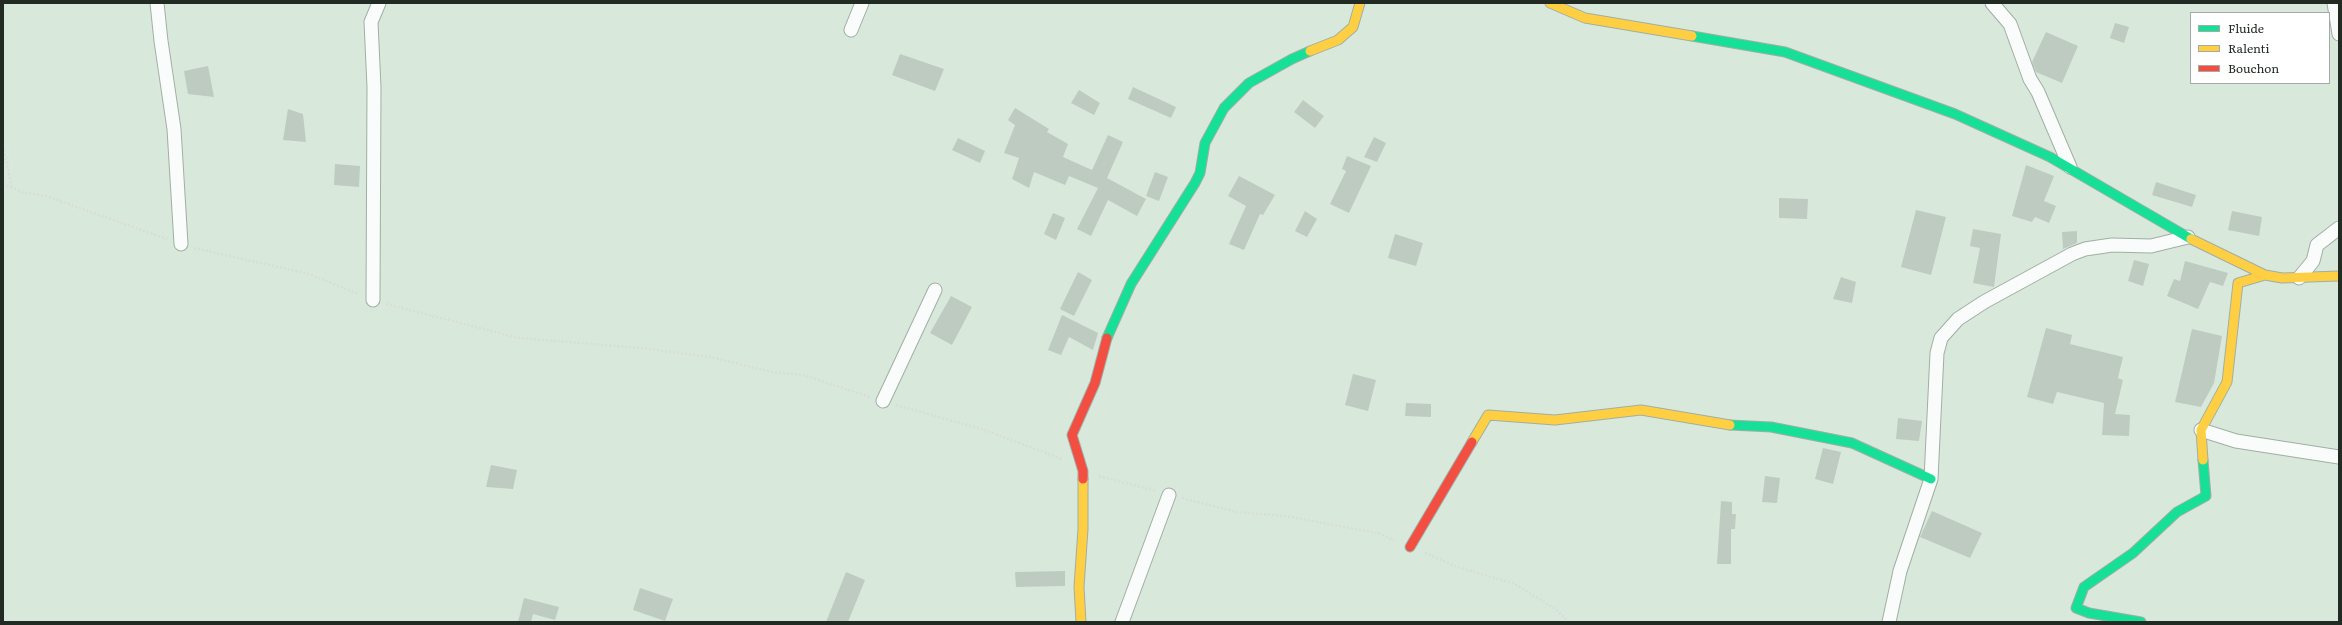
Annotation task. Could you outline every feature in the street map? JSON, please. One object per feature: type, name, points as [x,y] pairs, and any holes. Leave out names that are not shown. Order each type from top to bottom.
[{"type":"street","points":[[158,3],[161,42],[174,129],[181,244]]},
{"type":"street","points":[[373,300],[374,87],[371,22],[379,3]]},
{"type":"street","points":[[852,30],[862,3]]},
{"type":"street","points":[[1081,622],[1079,587],[1083,529],[1083,471],[1072,435],[1095,383],[1109,331],[1131,284],[1196,183],[1200,173],[1205,143],[1224,108],[1249,83],[1292,59],[1338,40],[1353,27],[1360,3]]},
{"type":"street","points":[[1550,3],[1585,18],[1786,52],[1955,114],[2070,167],[2188,237],[2265,275],[2282,278],[2339,276]]},
{"type":"street","points":[[1992,3],[2010,24],[2030,79],[2038,92],[2070,167]]},
{"type":"street","points":[[2334,3],[2339,34]]},
{"type":"street","points":[[2299,278],[2313,262],[2317,246],[2339,228]]},
{"type":"street","points":[[1888,622],[1900,571],[1931,479],[1937,353],[1941,338],[1958,319],[2014,283],[2085,249],[2112,246],[2151,246],[2188,237]]},
{"type":"street","points":[[2141,622],[2089,613],[2076,608],[2084,587],[2133,553],[2177,512],[2206,496],[2200,430],[2227,382],[2238,283],[2265,275]]},
{"type":"street","points":[[883,401],[935,290]]},
{"type":"street","points":[[1410,547],[1488,415],[1555,420],[1641,410],[1719,425],[1771,427],[1852,443],[1931,479]]},
{"type":"street","points":[[2200,430],[2236,441],[2339,457]]},
{"type":"street","points":[[1122,622],[1169,494]]},
{"type":"path","points":[[3,146],[12,188]]},
{"type":"path","points":[[3,184],[22,192],[46,196],[181,244],[309,274],[373,300],[519,338],[641,348],[710,357],[772,372],[803,375],[883,401],[985,430],[1059,458],[1083,471],[1237,512],[1285,516],[1378,534],[1460,568],[1513,583],[1557,610],[1568,622]]},
{"type":"building","points":[[2115,23],[2129,27],[2124,43],[2110,38]]},
{"type":"building","points":[[2046,32],[2078,46],[2062,83],[2036,72],[2032,62]]},
{"type":"building","points":[[900,54],[944,69],[935,91],[892,75]]},
{"type":"building","points":[[208,66],[214,97],[188,94],[184,71]]},
{"type":"building","points":[[1133,87],[1176,107],[1171,118],[1128,99]]},
{"type":"building","points":[[1079,90],[1100,103],[1094,115],[1071,103]]},
{"type":"building","points":[[1303,100],[1324,116],[1315,128],[1294,112]]},
{"type":"building","points":[[1015,108],[1049,129],[1047,132],[1068,144],[1063,157],[1092,170],[1108,135],[1123,142],[1107,178],[1146,199],[1137,216],[1108,200],[1091,236],[1077,229],[1098,188],[1069,176],[1065,185],[1034,172],[1029,188],[1012,179],[1019,158],[1004,153],[1015,125],[1008,120]]},
{"type":"building","points":[[288,109],[303,114],[306,142],[283,140]]},
{"type":"building","points":[[1374,137],[1386,143],[1377,162],[1364,157]]},
{"type":"building","points":[[958,138],[985,151],[980,163],[952,150]]},
{"type":"building","points":[[1347,156],[1371,166],[1349,213],[1330,204],[1346,171],[1342,169]]},
{"type":"building","points":[[335,164],[360,166],[359,187],[334,185]]},
{"type":"building","points":[[2026,165],[2054,176],[2044,201],[2056,206],[2049,223],[2035,217],[2032,222],[2012,216]]},
{"type":"building","points":[[1155,172],[1168,177],[1159,201],[1146,196]]},
{"type":"building","points":[[1239,176],[1275,195],[1263,215],[1260,214],[1244,250],[1229,244],[1246,206],[1228,196]]},
{"type":"building","points":[[2156,182],[2196,195],[2192,207],[2152,195]]},
{"type":"building","points":[[1779,198],[1808,199],[1807,219],[1779,218]]},
{"type":"building","points":[[1916,210],[1946,217],[1931,275],[1901,267]]},
{"type":"building","points":[[1305,211],[1317,219],[1307,237],[1295,231]]},
{"type":"building","points":[[2232,211],[2262,217],[2259,236],[2228,230]]},
{"type":"building","points":[[1053,213],[1065,218],[1056,240],[1044,234]]},
{"type":"building","points":[[1973,229],[2001,234],[1994,287],[1973,283],[1980,248],[1970,246]]},
{"type":"building","points":[[2077,231],[2077,243],[2063,249],[2062,232]]},
{"type":"building","points":[[1395,234],[1423,243],[1416,266],[1388,258]]},
{"type":"building","points":[[2134,260],[2149,264],[2143,286],[2128,281]]},
{"type":"building","points":[[2185,261],[2228,273],[2223,286],[2210,282],[2198,309],[2167,296],[2174,279],[2180,281]]},
{"type":"building","points":[[1078,272],[1092,280],[1074,316],[1060,309]]},
{"type":"building","points":[[1841,277],[1856,282],[1852,303],[1833,299]]},
{"type":"building","points":[[951,296],[972,307],[952,345],[930,333]]},
{"type":"building","points":[[1062,315],[1098,333],[1093,350],[1069,337],[1061,355],[1048,350]]},
{"type":"building","points":[[2046,328],[2072,335],[2070,344],[2123,357],[2118,378],[2123,380],[2115,414],[2130,415],[2129,436],[2102,435],[2104,403],[2057,392],[2053,404],[2027,397]]},
{"type":"building","points":[[2192,329],[2222,336],[2214,383],[2201,407],[2175,402]]},
{"type":"building","points":[[1353,374],[1376,380],[1368,411],[1345,405]]},
{"type":"building","points":[[1406,403],[1431,404],[1431,417],[1405,416]]},
{"type":"building","points":[[1898,418],[1922,421],[1919,441],[1896,439]]},
{"type":"building","points":[[1823,448],[1841,452],[1833,484],[1815,479]]},
{"type":"building","points":[[491,465],[517,470],[513,489],[486,487]]},
{"type":"building","points":[[1765,476],[1780,478],[1777,503],[1762,502]]},
{"type":"building","points":[[1721,501],[1732,502],[1732,514],[1736,514],[1735,529],[1731,529],[1731,564],[1717,564]]},
{"type":"building","points":[[1932,511],[1982,533],[1970,558],[1920,537]]},
{"type":"building","points":[[1065,571],[1065,586],[1016,587],[1015,572]]},
{"type":"building","points":[[846,572],[865,580],[848,622],[826,622]]},
{"type":"building","points":[[640,588],[673,599],[665,621],[633,610]]},
{"type":"building","points":[[524,598],[559,607],[555,620],[533,614],[531,622],[518,622]]},
{"type":"traffic: fast","points":[[1692,36],[1785,52],[1955,114],[2050,157],[2191,239]]},
{"type":"traffic: fast","points":[[1107,338],[1131,284],[1195,183],[1200,173],[1205,143],[1224,108],[1249,83],[1292,59],[1310,51]]},
{"type":"traffic: fast","points":[[1730,425],[1771,427],[1852,443],[1931,479]]},
{"type":"traffic: fast","points":[[2141,622],[2089,613],[2076,608],[2084,587],[2133,553],[2177,512],[2206,496],[2203,460]]},
{"type":"traffic: slow","points":[[1310,51],[1338,40],[1353,27],[1360,3]]},
{"type":"traffic: slow","points":[[1550,3],[1585,18],[1692,36]]},
{"type":"traffic: slow","points":[[2191,239],[2265,275],[2282,278],[2339,276]]},
{"type":"traffic: slow","points":[[2203,460],[2201,430],[2227,382],[2238,283],[2265,275]]},
{"type":"traffic: slow","points":[[1472,442],[1488,415],[1555,420],[1641,410],[1730,425]]},
{"type":"traffic: slow","points":[[1081,622],[1079,587],[1083,529],[1083,479]]},
{"type":"traffic: jam","points":[[1083,479],[1083,471],[1072,435],[1095,383],[1107,338]]},
{"type":"traffic: jam","points":[[1410,547],[1472,442]]}]
